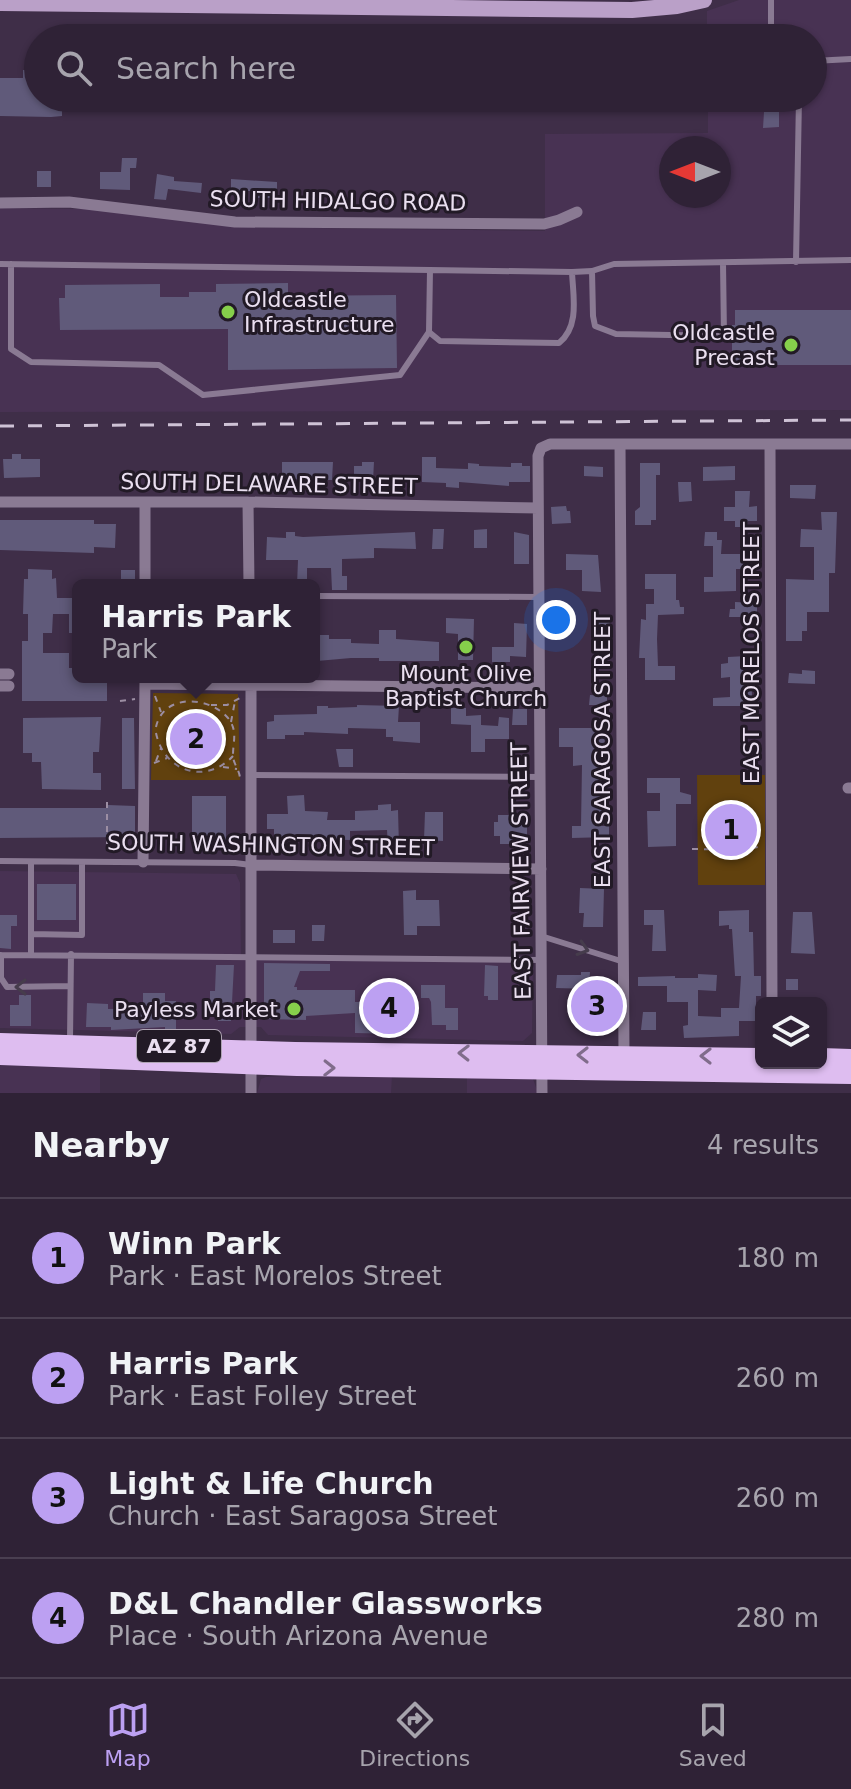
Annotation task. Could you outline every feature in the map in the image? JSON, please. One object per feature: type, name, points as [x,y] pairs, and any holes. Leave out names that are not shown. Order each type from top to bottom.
[{"type":"main road","name":"AZ 87","points":[[40,1050],[70,1043],[251,1057]]},
{"type":"main road","name":"AZ 87","points":[[3,1049],[755,1068]]},
{"type":"main road","name":"AZ 87","points":[[542,1062],[624,1055],[755,1057]]},
{"type":"main road","points":[[827,1057],[851,1058]]},
{"type":"main road","name":"AZ 87","points":[[783,1069],[851,1075]]},
{"type":"street","points":[[0,3],[605,11],[677,6],[704,0]]},
{"type":"street","name":"SOUTH HIDALGO ROAD","points":[[0,203],[69,202],[235,222],[544,224],[577,212]]},
{"type":"street","name":"EAST FAIRVIEW STREET","points":[[542,1093],[538,456],[541,448],[550,444],[620,444]]},
{"type":"street","points":[[620,444],[851,444]]},
{"type":"street","name":"EAST SARAGOSA STREET","points":[[620,444],[624,1055]]},
{"type":"street","name":"EAST MORELOS STREET","points":[[770,446],[772,997]]},
{"type":"street","name":"SOUTH DELAWARE STREET","points":[[0,502],[248,502],[538,508]]},
{"type":"street","points":[[248,502],[249,579]]},
{"type":"street","points":[[145,503],[145,579]]},
{"type":"street","points":[[143,862],[148,697],[145,683]]},
{"type":"street","points":[[251,683],[245,777],[251,865],[251,1093]]},
{"type":"street","points":[[320,683],[539,688]]},
{"type":"street","name":"SOUTH WASHINGTON STREET","points":[[251,865],[541,869]]},
{"type":"lane","points":[[771,0],[771,24]]},
{"type":"lane","points":[[827,60],[851,59]]},
{"type":"lane","points":[[796,262],[799,112]]},
{"type":"lane","points":[[0,264],[572,272],[592,271],[614,264],[851,260]]},
{"type":"lane","points":[[592,271],[595,326],[616,334],[724,336],[723,263]]},
{"type":"lane","points":[[11,264],[11,349],[31,362],[159,365],[203,395],[400,375],[429,332],[430,270]]},
{"type":"lane","points":[[429,332],[440,341],[559,343],[566,338],[574,322],[572,272]]},
{"type":"lane","points":[[320,596],[539,597]]},
{"type":"lane","points":[[245,777],[540,777]]},
{"type":"lane","name":"SOUTH WASHINGTON STREET","points":[[0,861],[251,865]]},
{"type":"lane","points":[[31,862],[31,955]]},
{"type":"lane","points":[[31,934],[82,935],[82,862]]},
{"type":"lane","points":[[541,936],[624,962]]},
{"type":"lane","points":[[70,1043],[71,954]]},
{"type":"lane","points":[[70,986],[7,987],[1,978],[1,955],[542,960]]},
{"type":"path","points":[[120,701],[148,697],[169,705],[192,701],[222,706],[237,697],[231,723]]},
{"type":"path","points":[[158,700],[161,713]]},
{"type":"path","points":[[169,705],[156,725],[156,735],[168,758],[191,771],[209,772],[221,767],[233,756]]},
{"type":"path","points":[[209,705],[231,723],[235,737],[233,756],[245,777]]},
{"type":"path","points":[[153,773],[161,748]]},
{"type":"path","points":[[155,762],[168,758]]},
{"type":"path","points":[[221,767],[238,769]]},
{"type":"path","points":[[107,802],[107,847]]},
{"type":"path","points":[[692,849],[743,850],[772,845]]},
{"type":"shaded area","points":[[739,0],[851,0],[851,410],[0,412],[0,208],[88,209],[240,227],[545,231],[545,134],[708,133],[708,112],[827,112],[827,24],[707,24],[707,11]]},
{"type":"shaded area","points":[[153,693],[238,694],[240,780],[151,780]]},
{"type":"shaded area","points":[[697,775],[765,775],[765,885],[698,885]]},
{"type":"shaded area","points":[[0,871],[236,874],[240,883],[241,955],[533,958],[532,1033],[523,1041],[268,1035],[261,1027],[240,1027],[231,1034],[0,1028]]},
{"type":"shaded area","points":[[0,1063],[100,1066],[100,1093],[0,1093]]},
{"type":"shaded area","points":[[392,1076],[391,1093],[257,1093],[261,1079],[266,1077]]},
{"type":"shaded area","points":[[467,1077],[533,1079],[538,1093],[467,1093]]},
{"type":"building","points":[[23,70],[24,112],[62,112],[62,116],[0,116],[0,78],[23,78]]},
{"type":"building","points":[[764,112],[779,112],[779,127],[763,128]]},
{"type":"building","points":[[122,158],[137,158],[136,168],[130,168],[130,190],[100,189],[100,172],[121,172]]},
{"type":"building","points":[[37,171],[51,171],[51,187],[37,187]]},
{"type":"building","points":[[157,174],[174,177],[174,181],[202,183],[201,193],[168,189],[166,200],[154,199]]},
{"type":"building","points":[[231,179],[277,182],[277,198],[258,198],[258,191],[231,191]]},
{"type":"building","name":"Oldcastle Infrastructure","points":[[288,283],[288,296],[396,295],[397,368],[228,370],[228,329],[60,330],[59,298],[65,298],[65,285],[160,284],[160,297],[189,297],[189,292],[216,292],[216,284]]},
{"type":"building","name":"Oldcastle Precast","points":[[735,310],[851,310],[851,365],[732,365]]},
{"type":"building","points":[[12,454],[21,454],[21,459],[40,459],[40,477],[4,478],[3,459],[12,459]]},
{"type":"building","points":[[422,457],[436,457],[436,468],[468,469],[468,463],[511,467],[511,463],[522,463],[522,466],[530,466],[530,482],[509,482],[509,486],[459,482],[459,488],[446,487],[446,483],[422,482]]},
{"type":"building","points":[[282,462],[333,462],[332,480],[282,479]]},
{"type":"building","points":[[362,462],[374,462],[373,481],[354,480],[354,466],[362,466]]},
{"type":"building","points":[[640,463],[660,463],[660,475],[656,475],[656,520],[651,520],[651,525],[635,525],[635,511],[640,507]]},
{"type":"building","points":[[584,466],[603,467],[603,477],[584,476]]},
{"type":"building","points":[[735,466],[735,480],[703,481],[703,467]]},
{"type":"building","points":[[678,482],[691,482],[692,501],[679,502]]},
{"type":"building","points":[[790,485],[816,485],[815,499],[790,498]]},
{"type":"building","points":[[735,491],[750,491],[749,507],[757,506],[757,521],[748,521],[748,527],[735,527],[735,521],[724,521],[724,507],[735,507]]},
{"type":"building","points":[[566,506],[570,511],[571,523],[552,524],[551,507]]},
{"type":"building","points":[[821,512],[837,512],[835,573],[829,573],[829,612],[807,612],[807,631],[802,631],[802,641],[786,641],[786,579],[814,580],[814,547],[800,547],[801,529],[822,530]]},
{"type":"building","points":[[0,520],[94,520],[94,524],[116,524],[115,548],[94,547],[94,553],[0,550]]},
{"type":"building","points":[[433,529],[444,529],[443,549],[432,549]]},
{"type":"building","points":[[487,529],[487,548],[474,548],[474,530]]},
{"type":"building","points":[[286,532],[295,532],[295,536],[303,537],[415,532],[416,549],[374,548],[374,558],[342,559],[342,576],[347,576],[347,590],[332,590],[331,568],[307,568],[307,579],[297,579],[298,560],[266,560],[267,537],[286,538]]},
{"type":"building","points":[[514,532],[529,535],[529,564],[514,564]]},
{"type":"building","points":[[705,532],[717,532],[717,540],[722,540],[721,554],[746,554],[742,569],[736,569],[736,591],[704,592],[704,577],[713,577],[713,546],[704,546]]},
{"type":"building","points":[[566,554],[598,555],[601,592],[582,591],[582,570],[566,570]]},
{"type":"building","points":[[28,569],[52,570],[52,579],[56,578],[57,598],[72,598],[72,633],[69,633],[69,614],[53,614],[52,633],[43,633],[43,653],[69,653],[72,683],[107,683],[107,701],[22,701],[22,641],[28,641],[28,614],[23,614],[24,579],[28,579]]},
{"type":"building","points":[[121,570],[135,570],[135,579],[121,579]]},
{"type":"building","points":[[645,574],[676,574],[676,600],[679,600],[680,607],[684,607],[684,614],[658,615],[657,639],[658,666],[675,666],[675,680],[645,680],[645,658],[639,658],[641,619],[646,620],[646,604],[654,604],[654,589],[645,589]]},
{"type":"building","points":[[735,602],[757,603],[757,617],[729,617],[730,609],[735,609]]},
{"type":"building","points":[[551,617],[564,617],[564,628],[551,628]]},
{"type":"building","points":[[596,617],[610,618],[609,633],[596,633]]},
{"type":"building","name":"Mount Olive Baptist Church","points":[[446,618],[474,619],[473,660],[458,660],[458,634],[446,633]]},
{"type":"building","points":[[514,623],[527,624],[526,657],[510,656],[510,662],[492,662],[492,647],[514,647]]},
{"type":"building","points":[[379,630],[396,630],[396,639],[439,642],[439,661],[379,661],[379,658],[320,661],[320,635],[329,635],[329,639],[351,639],[351,643],[379,644]]},
{"type":"building","points":[[747,656],[747,660],[758,660],[758,669],[751,669],[752,697],[759,697],[759,706],[713,706],[713,698],[730,697],[730,677],[721,678],[721,664],[728,663],[728,657]]},
{"type":"building","points":[[802,670],[815,671],[815,684],[788,683],[789,673],[802,674]]},
{"type":"building","points":[[590,695],[607,696],[607,705],[589,705]]},
{"type":"building","points":[[317,706],[399,706],[398,722],[420,722],[420,743],[393,741],[393,737],[386,737],[386,729],[348,728],[348,734],[304,732],[304,735],[285,735],[285,739],[267,739],[267,722],[274,721],[274,715],[317,714]]},
{"type":"building","points":[[451,708],[466,708],[466,716],[481,715],[481,725],[498,726],[499,717],[509,718],[509,739],[485,739],[485,752],[471,752],[471,725],[451,724]]},
{"type":"building","points":[[513,709],[527,709],[527,725],[512,725]]},
{"type":"building","points":[[101,717],[99,752],[93,752],[93,773],[101,773],[101,790],[42,789],[41,762],[32,762],[32,753],[23,753],[23,718]]},
{"type":"building","points":[[122,718],[134,718],[135,789],[122,789]]},
{"type":"building","points":[[559,728],[604,728],[606,771],[603,771],[602,826],[609,826],[609,837],[572,838],[572,826],[581,826],[582,765],[573,766],[573,747],[559,747]]},
{"type":"building","points":[[336,749],[353,749],[353,767],[339,767]]},
{"type":"building","points":[[647,778],[680,778],[680,792],[691,795],[691,804],[676,804],[676,846],[648,847],[647,811],[660,811],[660,793],[647,793]]},
{"type":"building","points":[[304,795],[305,811],[328,812],[327,820],[355,820],[355,811],[378,810],[378,805],[391,804],[391,811],[398,810],[399,847],[388,847],[387,830],[350,831],[350,840],[274,838],[274,829],[267,829],[267,814],[288,814],[287,796]]},
{"type":"building","points":[[192,796],[226,796],[226,843],[192,844]]},
{"type":"building","points":[[108,805],[135,806],[135,837],[0,838],[0,808],[108,808]]},
{"type":"building","points":[[425,812],[443,812],[443,841],[424,840]]},
{"type":"building","points":[[498,815],[511,815],[511,825],[527,825],[527,844],[500,844],[500,836],[494,836],[494,822],[498,822]]},
{"type":"building","points":[[37,884],[76,884],[76,920],[37,920]]},
{"type":"building","points":[[580,888],[604,889],[603,927],[583,927],[584,913],[579,913]]},
{"type":"building","points":[[416,890],[416,900],[439,900],[440,926],[417,926],[417,935],[404,935],[403,891]]},
{"type":"building","points":[[644,910],[664,910],[666,951],[652,951],[653,925],[644,925]]},
{"type":"building","points":[[749,910],[754,976],[761,976],[761,996],[755,997],[755,1021],[739,1021],[739,1036],[684,1038],[683,1026],[688,1025],[688,1002],[667,1002],[667,986],[638,986],[638,977],[698,978],[698,974],[717,975],[716,991],[698,990],[698,1016],[721,1017],[721,1008],[739,1008],[741,976],[735,976],[732,929],[729,925],[719,926],[719,911]]},
{"type":"building","points":[[793,912],[812,912],[815,954],[791,953]]},
{"type":"building","points":[[0,915],[17,915],[17,926],[11,926],[11,949],[0,948]]},
{"type":"building","points":[[312,925],[325,925],[324,941],[312,941]]},
{"type":"building","points":[[273,930],[295,930],[295,943],[273,943]]},
{"type":"building","points":[[264,963],[330,964],[330,971],[300,971],[294,987],[297,990],[355,990],[355,1002],[378,1002],[379,992],[398,992],[400,1016],[396,1020],[396,1034],[355,1033],[355,1013],[306,1016],[306,1020],[264,1019]]},
{"type":"building","points":[[216,965],[234,965],[231,1021],[218,1021],[218,1012],[206,1012],[210,991],[215,991]]},
{"type":"building","points":[[485,965],[498,966],[498,1000],[488,1000],[488,996],[484,996]]},
{"type":"building","points":[[581,972],[590,972],[589,989],[556,988],[557,975],[581,975]]},
{"type":"building","points":[[786,979],[798,979],[798,990],[786,990]]},
{"type":"building","points":[[421,985],[445,985],[445,1008],[458,1008],[458,1030],[446,1030],[446,1025],[432,1025],[431,1002],[429,998],[421,998]]},
{"type":"building","points":[[590,986],[606,986],[605,1026],[589,1025]]},
{"type":"building","points":[[143,993],[165,993],[165,1001],[176,1001],[176,1030],[165,1030],[165,1027],[111,1030],[111,1027],[86,1027],[87,1003],[108,1004],[108,1009],[143,1009]]},
{"type":"building","points":[[19,995],[31,995],[31,1026],[10,1026],[10,1005],[19,1005]]},
{"type":"building","points":[[643,1012],[656,1012],[656,1030],[641,1030]]},
{"type":"railway","points":[[0,426],[851,420]]},
{"type":"place","name":"Oldcastle Infrastructure","points":[[228,312]]},
{"type":"place","name":"Oldcastle Precast","points":[[791,345]]},
{"type":"place","name":"Mount Olive Baptist Church","points":[[466,647]]},
{"type":"place","name":"Harris Park","points":[[196,739]]},
{"type":"place","name":"Winn Park","points":[[731,830]]},
{"type":"place","name":"Light & Life Church","points":[[597,1006]]},
{"type":"place","name":"D&L Chandler Glassworks","points":[[389,1008]]},
{"type":"place","name":"Payless Market","points":[[294,1009]]}]
